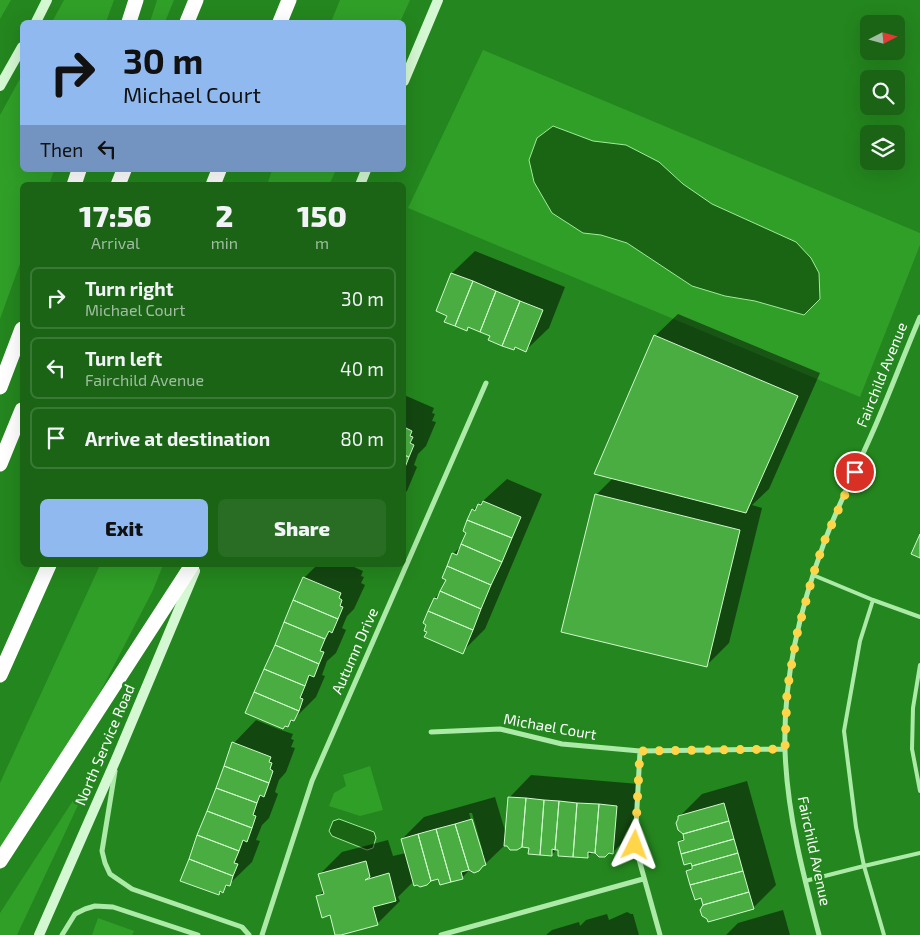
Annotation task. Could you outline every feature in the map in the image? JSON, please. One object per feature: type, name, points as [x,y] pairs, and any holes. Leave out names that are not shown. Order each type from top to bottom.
[{"type":"highway","points":[[129,20],[136,0]]},
{"type":"highway","points":[[188,20],[196,0]]},
{"type":"highway","points":[[281,20],[289,0]]},
{"type":"highway","points":[[0,387],[20,334]]},
{"type":"highway","points":[[0,464],[20,415]]},
{"type":"highway","points":[[0,675],[48,567]]},
{"type":"highway","points":[[0,861],[191,567]]},
{"type":"main road","points":[[37,20],[47,0]]},
{"type":"main road","points":[[406,76],[438,0]]},
{"type":"main road","points":[[0,86],[20,51]]},
{"type":"main road","name":"North Service Road","points":[[39,935],[117,757],[196,567]]},
{"type":"street","name":"Fairchild Avenue","points":[[820,935],[790,815],[785,749],[787,691],[797,634],[824,542],[877,422],[920,317]]},
{"type":"street","name":"Autumn Drive","points":[[406,566],[486,383]]},
{"type":"street","name":"Autumn Drive","points":[[262,935],[312,781],[406,567]]},
{"type":"street","name":"Michael Court","points":[[431,732],[500,729],[562,744],[640,751],[785,749]]},
{"type":"street","points":[[640,751],[635,845],[660,935]]},
{"type":"street","points":[[117,757],[102,850],[110,874],[132,889],[242,927],[249,935]]},
{"type":"street","points":[[441,935],[643,879]]},
{"type":"street","points":[[62,935],[75,914],[95,906],[113,907],[198,935]]},
{"type":"lane","points":[[813,575],[920,617]]},
{"type":"lane","points":[[873,600],[860,642],[844,731],[856,827],[864,866],[884,935]]},
{"type":"lane","points":[[920,665],[913,708],[912,749],[920,791]]},
{"type":"lane","points":[[805,881],[920,853]]},
{"type":"shaded area","points":[[0,0],[11,0],[0,19]]},
{"type":"shaded area","points":[[64,0],[114,0],[107,20],[53,20]]},
{"type":"shaded area","points":[[157,0],[174,0],[166,20],[151,20]]},
{"type":"shaded area","points":[[340,0],[410,0],[401,20],[332,20]]},
{"type":"shaded area","points":[[483,50],[920,233],[920,245],[860,397],[408,208]],"holes":[[[553,126],[659,162],[683,184],[712,204],[796,242],[804,315],[692,286],[627,243],[601,235],[583,233],[534,182],[529,160],[537,138]]]},
{"type":"shaded area","points":[[20,79],[20,172],[53,172],[50,182],[20,182],[20,264],[0,319],[0,115]]},
{"type":"shaded area","points":[[553,126],[593,141],[626,145],[659,162],[683,184],[712,204],[796,242],[811,258],[819,273],[820,299],[804,315],[692,286],[627,243],[601,235],[583,233],[552,213],[534,182],[529,160],[537,138]]},
{"type":"shaded area","points":[[271,172],[335,172],[330,182],[268,182]]},
{"type":"shaded area","points":[[99,567],[162,567],[153,590],[93,706],[0,848],[0,783]]},
{"type":"shaded area","points":[[370,766],[383,810],[360,816],[329,806],[334,793],[346,786],[343,775]]},
{"type":"shaded area","points":[[74,799],[80,801],[17,935],[0,935],[0,913]]},
{"type":"shaded area","points":[[339,819],[374,832],[376,838],[373,848],[367,850],[332,836],[329,831],[333,821]]},
{"type":"shaded area","points":[[98,918],[134,931],[132,935],[92,935]]},
{"type":"building","points":[[451,273],[473,281],[455,326],[444,322],[447,316],[436,311]]},
{"type":"building","points":[[473,281],[496,291],[480,332],[468,327],[467,331],[455,326]]},
{"type":"building","points":[[496,291],[520,301],[502,346],[488,340],[490,336],[480,332]]},
{"type":"building","points":[[520,301],[543,310],[526,352],[515,347],[514,350],[502,346]]},
{"type":"building","points":[[654,335],[798,396],[746,513],[594,474]]},
{"type":"building","points":[[406,428],[412,431],[410,436],[413,437],[410,443],[414,445],[409,457],[406,456]]},
{"type":"building","points":[[595,494],[740,530],[707,667],[561,632]]},
{"type":"building","points":[[483,501],[521,517],[512,538],[467,520],[472,509],[475,511],[478,504],[481,505]]},
{"type":"building","points":[[467,520],[512,538],[502,562],[461,544],[466,533],[463,531]]},
{"type":"building","points":[[920,534],[920,558],[911,554]]},
{"type":"building","points":[[461,544],[502,562],[491,585],[447,566],[452,553],[457,555]]},
{"type":"building","points":[[447,566],[491,585],[481,609],[440,591],[446,580],[442,578]]},
{"type":"building","points":[[303,577],[341,593],[339,598],[342,600],[340,606],[343,607],[338,619],[293,600]]},
{"type":"building","points":[[440,591],[481,609],[473,630],[428,611],[434,598],[437,599]]},
{"type":"building","points":[[293,600],[338,619],[332,633],[329,631],[325,639],[284,622]]},
{"type":"building","points":[[428,611],[473,630],[463,654],[424,637],[427,632],[424,631],[426,625],[423,623]]},
{"type":"building","points":[[284,622],[325,639],[320,651],[324,652],[319,664],[275,645]]},
{"type":"building","points":[[275,645],[319,664],[314,677],[309,675],[305,686],[264,669]]},
{"type":"building","points":[[264,669],[305,686],[300,698],[303,699],[299,711],[254,692]]},
{"type":"building","points":[[254,692],[299,711],[294,721],[291,720],[288,727],[285,726],[283,729],[245,713]]},
{"type":"building","points":[[232,742],[271,757],[269,762],[272,763],[270,769],[273,771],[269,783],[224,766]]},
{"type":"building","points":[[224,766],[269,783],[264,797],[260,795],[257,803],[216,788]]},
{"type":"building","points":[[216,788],[257,803],[253,815],[256,816],[252,828],[207,811]]},
{"type":"building","points":[[508,797],[526,798],[522,847],[517,850],[510,850],[507,846],[504,846]]},
{"type":"building","points":[[526,798],[544,800],[540,855],[528,854],[529,848],[522,847]]},
{"type":"building","points":[[544,800],[559,801],[555,850],[552,849],[552,856],[540,855]]},
{"type":"building","points":[[559,801],[577,803],[573,857],[558,856],[558,850],[555,850]]},
{"type":"building","points":[[577,803],[599,804],[595,853],[588,852],[588,858],[573,857]]},
{"type":"building","points":[[724,803],[729,821],[683,834],[678,830],[676,823],[678,816]]},
{"type":"building","points":[[599,804],[617,806],[613,854],[609,853],[605,857],[599,857],[595,853]]},
{"type":"building","points":[[207,811],[252,828],[247,842],[243,840],[239,851],[197,835]]},
{"type":"building","points":[[472,819],[486,865],[474,873],[469,870],[455,824]]},
{"type":"building","points":[[729,821],[734,839],[681,854],[678,842],[684,840],[683,834]]},
{"type":"building","points":[[455,824],[469,870],[461,872],[463,879],[451,882],[436,829]]},
{"type":"building","points":[[436,829],[451,882],[440,885],[438,879],[431,881],[418,834]]},
{"type":"building","points":[[418,834],[431,881],[427,885],[420,887],[414,886],[401,839]]},
{"type":"building","points":[[197,835],[239,851],[234,863],[238,864],[233,876],[189,859]]},
{"type":"building","points":[[734,839],[738,853],[692,866],[691,863],[684,865],[681,854]]},
{"type":"building","points":[[738,853],[743,871],[690,885],[686,871],[692,869],[692,866]]},
{"type":"building","points":[[189,859],[233,876],[230,886],[226,885],[223,893],[220,891],[219,895],[180,881]]},
{"type":"building","points":[[366,861],[370,877],[365,880],[389,873],[396,901],[373,907],[378,925],[335,935],[330,915],[322,918],[316,896],[324,894],[318,874]]},
{"type":"building","points":[[743,871],[749,892],[703,905],[701,898],[695,900],[690,885]]},
{"type":"building","points":[[749,892],[754,909],[708,922],[702,916],[700,910],[703,905]]},
{"type":"route","points":[[635,845],[640,751],[785,749],[787,691],[797,634],[824,542],[855,472]]}]
